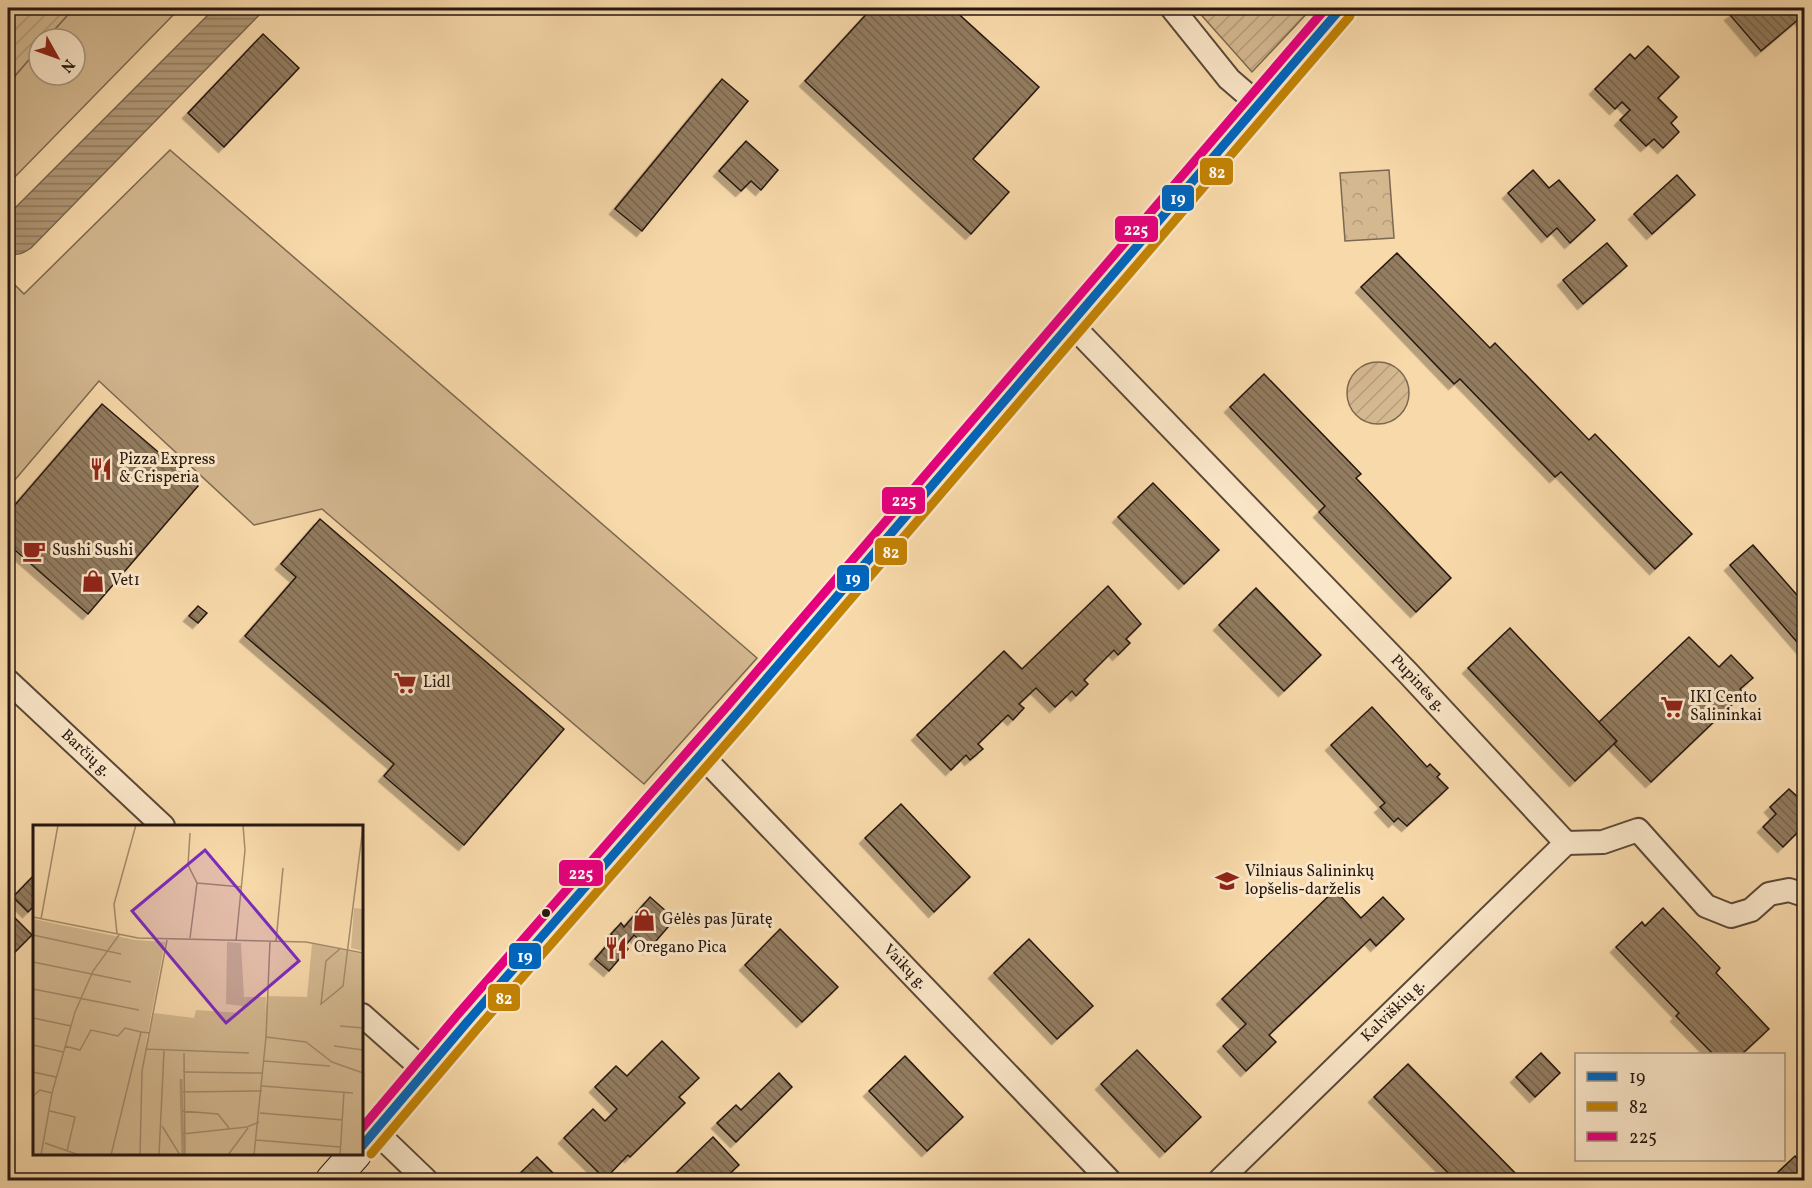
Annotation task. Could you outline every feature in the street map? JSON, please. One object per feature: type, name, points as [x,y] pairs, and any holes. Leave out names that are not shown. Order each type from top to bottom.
[{"type":"main road","points":[[364,1144],[701,755],[1341,8]]},
{"type":"main road","points":[[332,1180],[354,1155]]},
{"type":"street","points":[[1172,8],[1229,79],[1258,104]]},
{"type":"street","name":"Pupinės g.","points":[[1070,323],[1399,664],[1566,843]]},
{"type":"street","name":"Barčių g.","points":[[8,681],[162,825]]},
{"type":"street","name":"Vaikų g.","points":[[701,755],[1108,1180]]},
{"type":"street","points":[[1566,843],[1603,842],[1638,830],[1706,906],[1731,916],[1751,910],[1769,894],[1789,890],[1804,895]]},
{"type":"street","name":"Kalviškių g.","points":[[1220,1180],[1566,843]]},
{"type":"street","points":[[363,1016],[426,1072]]},
{"type":"street","points":[[364,1144],[426,1180]]},
{"type":"green space","points":[[8,8],[74,8],[57,27],[27,27],[27,62],[8,84]]},
{"type":"green space","points":[[74,8],[180,8],[8,184],[8,84],[27,62],[27,87],[87,87],[87,27],[57,27]]},
{"type":"green space","points":[[1195,8],[1312,8],[1252,72]]},
{"type":"green space","points":[[170,150],[757,658],[644,784],[322,509],[254,525],[99,381],[8,488],[8,278],[24,294]]},
{"type":"green space","points":[[1389,170],[1394,238],[1345,241],[1340,173]]},
{"type":"green space","points":[[1378,362],[1400,371],[1409,393],[1400,415],[1378,424],[1356,415],[1347,393],[1356,371]]},
{"type":"shaded area","points":[[215,8],[266,8],[31,248],[20,254],[8,253],[8,215]]},
{"type":"building","points":[[872,8],[952,8],[1039,87],[973,159],[1009,192],[971,234],[805,81]]},
{"type":"building","points":[[1740,8],[1804,8],[1804,24],[1800,18],[1761,51],[1730,15]]},
{"type":"building","points":[[263,34],[299,68],[224,147],[188,113]]},
{"type":"building","points":[[1648,46],[1679,77],[1658,98],[1677,117],[1671,123],[1679,132],[1663,148],[1654,139],[1646,146],[1620,120],[1630,110],[1622,102],[1615,109],[1595,89],[1630,54],[1635,59]]},
{"type":"building","points":[[722,79],[748,101],[642,231],[615,209]]},
{"type":"building","points":[[746,141],[778,170],[761,190],[751,181],[741,191],[719,171]]},
{"type":"building","points":[[1533,170],[1549,188],[1559,180],[1595,220],[1570,243],[1557,228],[1547,237],[1508,193]]},
{"type":"building","points":[[1677,175],[1695,195],[1652,234],[1634,214]]},
{"type":"building","points":[[1607,243],[1627,266],[1583,304],[1563,280]]},
{"type":"building","points":[[1397,253],[1490,348],[1495,343],[1589,440],[1595,434],[1692,534],[1655,569],[1561,472],[1555,477],[1460,379],[1454,384],[1361,287]]},
{"type":"building","points":[[1264,374],[1361,474],[1356,478],[1451,578],[1416,612],[1319,512],[1325,506],[1230,407]]},
{"type":"building","points":[[102,404],[198,486],[88,614],[8,544],[8,513]]},
{"type":"building","points":[[1153,483],[1219,550],[1184,584],[1118,517]]},
{"type":"building","name":"Lidl","points":[[320,519],[564,729],[464,845],[384,776],[394,764],[245,636],[296,577],[281,564]]},
{"type":"building","points":[[1753,545],[1804,603],[1804,650],[1730,565]]},
{"type":"building","points":[[1108,586],[1141,624],[1126,639],[1130,643],[1118,655],[1114,650],[1084,680],[1088,684],[1076,696],[1072,691],[1055,707],[1036,688],[1019,704],[1024,708],[1013,720],[1008,715],[978,744],[983,749],[970,760],[966,755],[951,770],[917,735],[1004,651],[1022,669]]},
{"type":"building","points":[[1256,588],[1321,655],[1284,691],[1219,625]]},
{"type":"building","points":[[198,606],[207,613],[198,623],[189,616]]},
{"type":"building","points":[[1510,628],[1617,741],[1575,781],[1468,668]]},
{"type":"building","name":"IKI Cento Salininkai","points":[[1689,637],[1719,667],[1731,655],[1753,678],[1740,689],[1744,693],[1651,782],[1614,744],[1617,741],[1599,722]]},
{"type":"building","points":[[1372,707],[1427,767],[1430,764],[1440,774],[1437,777],[1448,788],[1407,826],[1398,818],[1394,822],[1380,807],[1385,803],[1331,745]]},
{"type":"building","points":[[1789,789],[1800,799],[1804,795],[1804,832],[1801,829],[1783,847],[1763,827],[1776,814],[1770,807]]},
{"type":"building","points":[[901,804],[970,877],[934,912],[865,838]]},
{"type":"building","points":[[33,876],[33,907],[28,912],[13,897]]},
{"type":"building","points":[[1335,890],[1361,918],[1383,897],[1404,919],[1376,946],[1370,939],[1269,1035],[1276,1042],[1246,1071],[1223,1046],[1246,1024],[1222,999]]},
{"type":"building","points":[[650,897],[675,919],[649,949],[634,935],[625,946],[628,949],[609,971],[595,959],[614,937],[611,934],[621,923],[624,927]]},
{"type":"building","points":[[1663,908],[1720,968],[1716,973],[1769,1029],[1743,1053],[1712,1053],[1676,1016],[1679,1013],[1616,947],[1642,922],[1645,926]]},
{"type":"building","points":[[14,917],[32,935],[8,959],[8,923]]},
{"type":"building","points":[[780,929],[838,987],[802,1022],[745,965]]},
{"type":"building","points":[[1029,939],[1093,1006],[1057,1039],[994,973]]},
{"type":"building","points":[[662,1041],[699,1078],[679,1097],[685,1103],[605,1179],[564,1138],[593,1109],[605,1121],[617,1109],[595,1087],[616,1066],[627,1076]]},
{"type":"building","points":[[1137,1050],[1201,1117],[1165,1152],[1101,1084]]},
{"type":"building","points":[[1541,1053],[1560,1073],[1535,1097],[1516,1077]]},
{"type":"building","points":[[905,1056],[963,1117],[927,1151],[869,1091]]},
{"type":"building","points":[[1408,1064],[1522,1180],[1455,1180],[1374,1097]]},
{"type":"building","points":[[779,1073],[792,1087],[736,1142],[717,1123],[736,1105],[741,1110]]},
{"type":"building","points":[[713,1137],[739,1165],[723,1180],[683,1180],[676,1173]]},
{"type":"building","points":[[1795,1156],[1800,1162],[1804,1158],[1804,1180],[1779,1180],[1775,1175]]},
{"type":"building","points":[[537,1157],[560,1180],[513,1180]]},
{"type":"transit line","name":"225","points":[[363,1127],[1326,8]]},
{"type":"transit line","name":"19","points":[[363,1145],[738,712],[1341,8]]},
{"type":"transit line","name":"82","points":[[371,1154],[747,720],[1350,16]]},
{"type":"place","name":"Pizza Express & Crisperia","points":[[101,469]]},
{"type":"place","name":"Sushi Sushi","points":[[34,551]]},
{"type":"place","name":"Vet1","points":[[93,581]]},
{"type":"place","name":"Lidl","points":[[405,683]]},
{"type":"place","name":"IKI Cento Salininkai","points":[[1672,707]]},
{"type":"place","name":"Vilniaus Salininkų lopšelis-darželis","points":[[1227,881]]},
{"type":"place","name":"Gėlės pas Jūratę","points":[[644,920]]},
{"type":"place","name":"Oregano Pica","points":[[616,948]]}]
